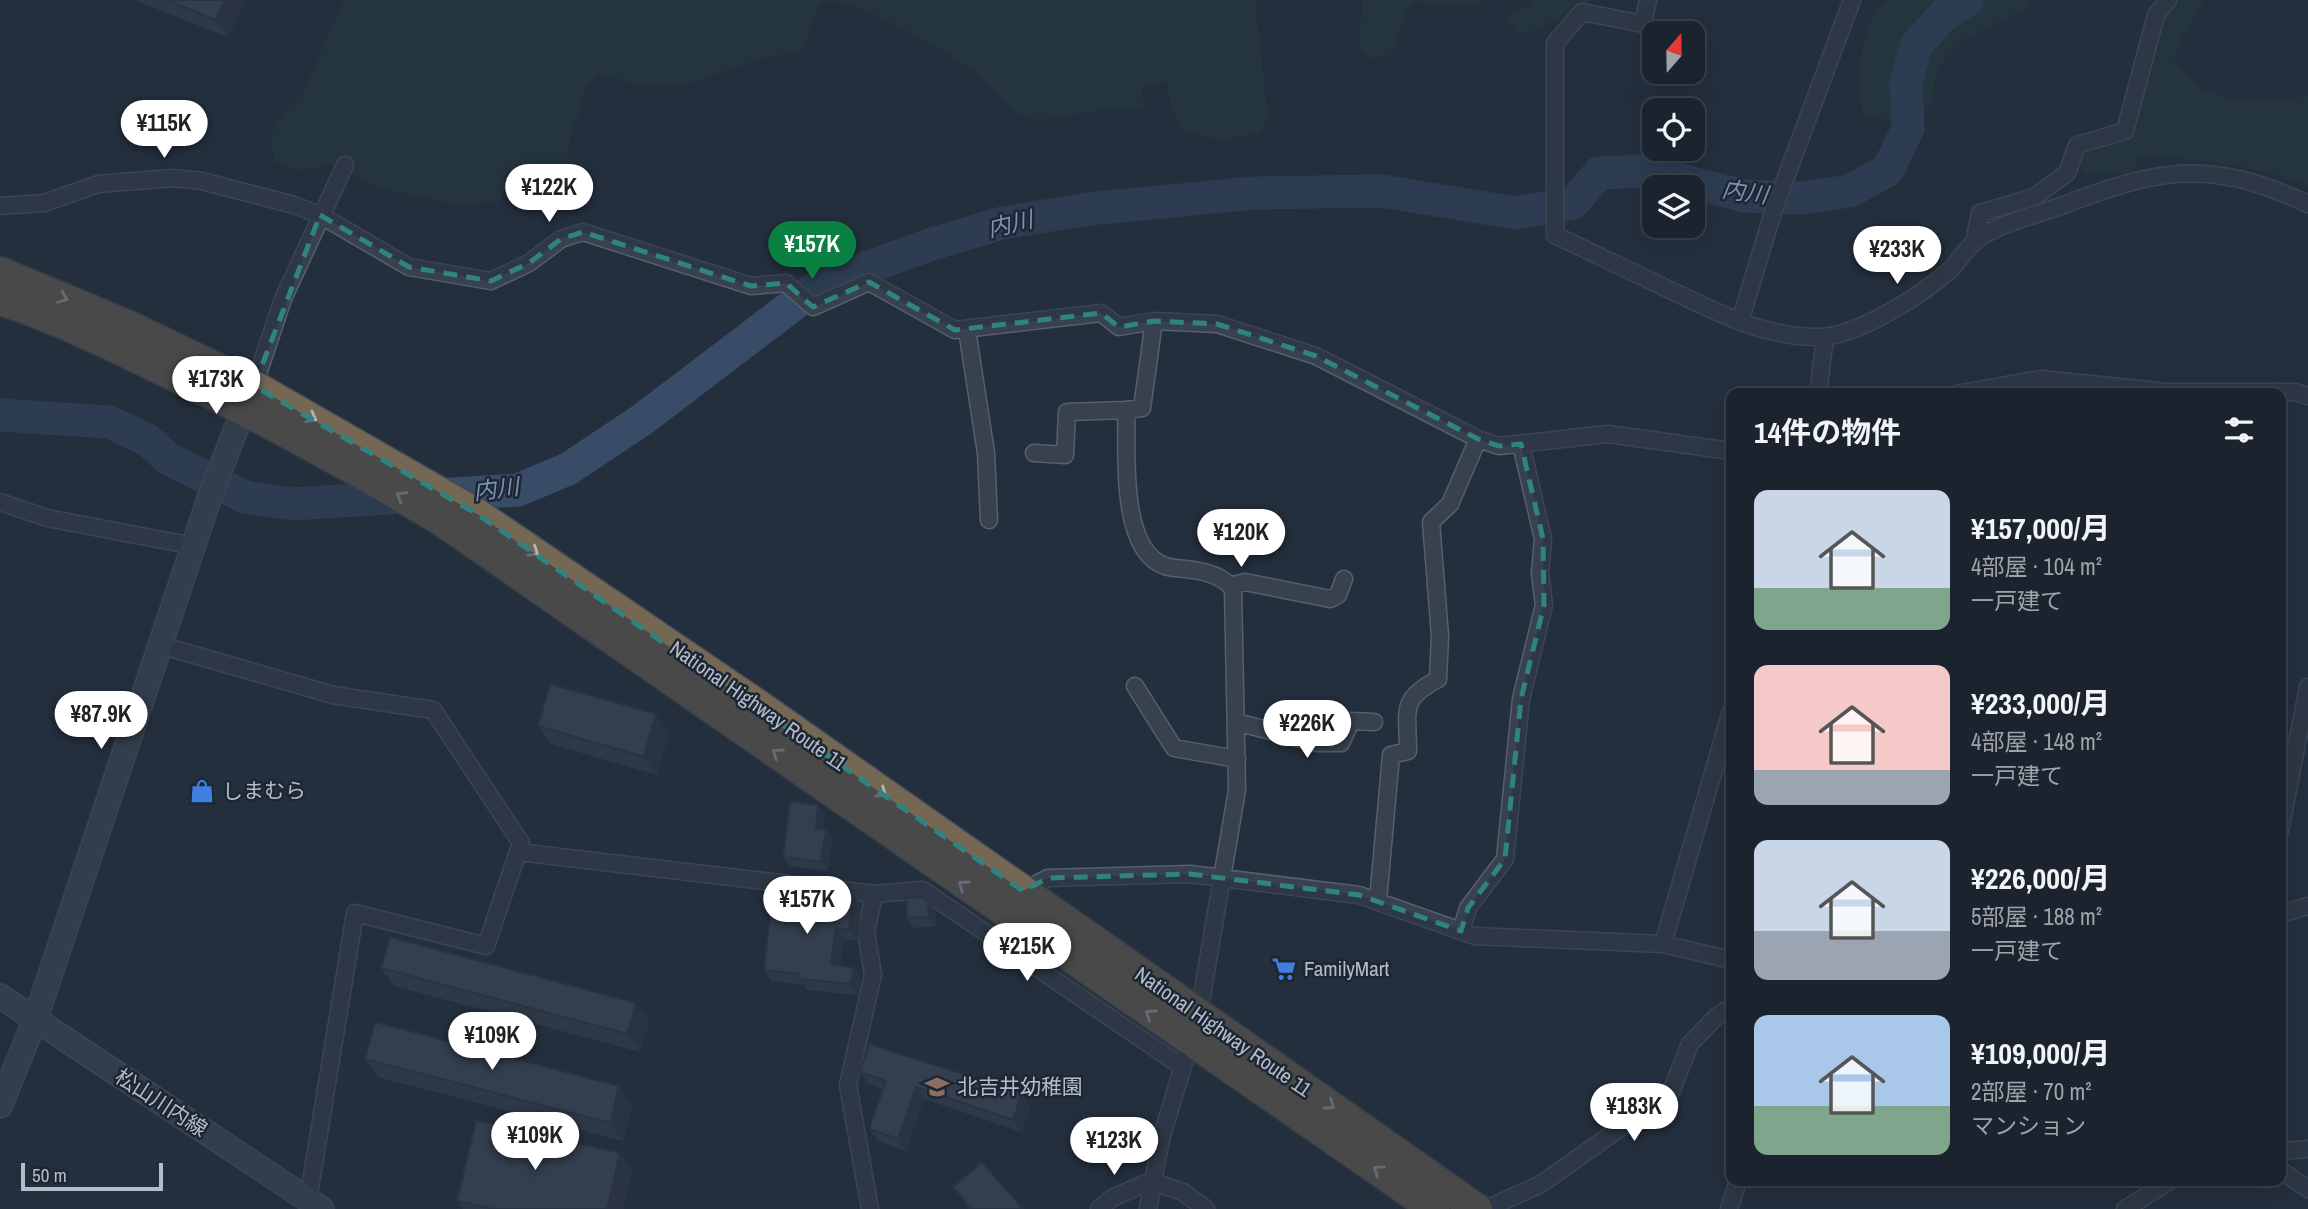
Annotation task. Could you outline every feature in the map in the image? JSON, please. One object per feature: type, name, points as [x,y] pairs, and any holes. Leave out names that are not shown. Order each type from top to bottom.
[{"type":"highway","name":"National Highway Route 11","points":[[0,272],[129,326],[248,397],[357,470],[445,523],[1185,1054],[1434,1209]]},
{"type":"highway","name":"National Highway Route 11","points":[[0,300],[116,348],[248,397],[403,469],[477,514],[755,703],[1093,943],[1199,1013],[1477,1209]]},
{"type":"street","points":[[1648,0],[1643,24],[1582,12],[1555,43],[1555,235],[1740,322],[1787,337],[1825,337],[1873,320],[1923,293],[1974,243],[2002,225],[2094,191],[2171,173],[2206,172],[2245,179],[2308,204]]},
{"type":"street","points":[[1740,322],[1773,209],[1852,0]]},
{"type":"street","points":[[1974,243],[1980,213],[2034,197],[2067,173],[2077,145],[2125,131],[2156,15],[2168,0]]},
{"type":"street","points":[[0,1107],[35,1020],[210,496],[283,299],[345,165]]},
{"type":"street","points":[[0,206],[44,204],[99,184],[173,178],[239,189],[320,215],[409,267],[491,281],[529,263],[561,239],[583,232],[751,286],[786,283],[813,307],[869,282],[955,330],[1101,313],[1119,327],[1154,321],[1217,324],[1316,356],[1478,439],[1499,446],[1608,434],[1726,450]]},
{"type":"street","points":[[2291,196],[2308,198]]},
{"type":"street","points":[[1034,453],[1065,455],[1067,412],[1142,408],[1154,321]]},
{"type":"street","points":[[967,330],[986,453],[989,520]]},
{"type":"street","points":[[1819,388],[1825,337]]},
{"type":"street","points":[[1990,388],[2041,379],[2136,388]]},
{"type":"street","points":[[2286,392],[2308,396]]},
{"type":"street","points":[[1125,410],[1132,526],[1141,548],[1166,567],[1196,570],[1225,579],[1233,589],[1237,790],[1199,1013],[1185,1054],[1151,1181],[1148,1209]]},
{"type":"street","points":[[1378,901],[1391,755],[1408,751],[1408,702],[1419,689],[1438,679],[1440,636],[1431,523],[1450,504],[1478,439]]},
{"type":"street","points":[[1461,930],[1468,908],[1505,859],[1521,699],[1544,605],[1540,573],[1543,539],[1521,444]]},
{"type":"street","points":[[0,502],[47,518],[194,545]]},
{"type":"street","points":[[1230,586],[1245,582],[1330,598],[1338,595],[1344,579]]},
{"type":"street","points":[[160,645],[333,695],[433,710],[521,843],[486,946],[355,913],[315,1204]]},
{"type":"street","points":[[1135,686],[1174,748],[1237,759]]},
{"type":"street","points":[[2286,800],[2308,687]]},
{"type":"street","points":[[1236,723],[1317,743],[1341,743],[1351,721],[1374,722]]},
{"type":"street","points":[[1663,944],[1726,728]]},
{"type":"street","points":[[517,852],[874,894],[923,890],[1185,1054]]},
{"type":"street","points":[[1023,891],[1048,878],[1190,874],[1359,895],[1475,936],[1663,944],[1726,959]]},
{"type":"street","points":[[870,1209],[848,1086],[873,975],[866,932],[874,894]]},
{"type":"street","points":[[2286,912],[2308,906]]},
{"type":"street","name":"松山川内線","points":[[0,996],[315,1204]]},
{"type":"street","points":[[1486,1209],[1541,1184],[1671,1092],[1690,1044],[1726,1010]]},
{"type":"street","points":[[2286,1151],[2308,1149]]},
{"type":"street","points":[[2286,1174],[2308,1189]]},
{"type":"street","points":[[1099,1209],[1112,1198],[1151,1181],[1183,1192],[1206,1209]]},
{"type":"street","points":[[1729,1209],[1736,1186]]},
{"type":"street","points":[[2125,1209],[2162,1186]]},
{"type":"highlighted area","points":[[320,215],[409,267],[491,281],[529,263],[561,239],[583,232],[751,286],[786,283],[813,307],[869,282],[955,330],[1101,313],[1119,327],[1154,321],[1217,324],[1316,356],[1478,439],[1499,446],[1521,444],[1543,539],[1544,605],[1521,699],[1505,859],[1468,908],[1461,931],[1359,895],[1190,874],[1048,878],[1023,891],[477,514],[254,386]]},
{"type":"green space","points":[[344,0],[1255,0],[1268,118],[1260,132],[1220,141],[1184,130],[1172,110],[1166,81],[1142,85],[1144,109],[1085,112],[1045,119],[1030,118],[1011,107],[983,78],[931,44],[884,19],[843,3],[828,1],[818,9],[804,48],[797,51],[757,60],[688,83],[660,87],[599,75],[585,87],[581,110],[571,129],[566,175],[511,174],[500,202],[452,203],[383,189],[330,165],[299,171],[274,162],[271,135],[281,116],[302,95]]},
{"type":"green space","points":[[1363,0],[1490,0],[1453,7],[1415,1],[1406,8],[1400,33],[1389,55],[1369,58],[1358,44]]},
{"type":"green space","points":[[1533,0],[1592,0],[1531,32],[1516,32],[1507,20],[1512,12],[1531,5]]},
{"type":"green space","points":[[1888,0],[2031,0],[2029,7],[1964,39],[1938,67],[1931,101],[1900,121],[1862,116],[1861,69],[1865,39],[1877,12]]},
{"type":"green space","points":[[2170,0],[2204,0],[2182,37],[2174,61],[2197,85],[2212,93],[2239,100],[2284,100],[2308,95],[2308,186],[2268,172],[2183,159],[2140,156],[2133,172],[2085,175],[2076,165],[2083,152],[2130,135]]},
{"type":"building","points":[[167,0],[224,0],[216,20]]},
{"type":"building","points":[[550,684],[656,714],[644,757],[538,726]]},
{"type":"building","points":[[790,801],[818,805],[816,828],[826,829],[821,862],[783,857]]},
{"type":"building","points":[[773,889],[835,902],[837,892],[853,895],[849,930],[836,928],[831,964],[854,968],[850,984],[800,979],[800,974],[764,970]]},
{"type":"building","points":[[921,897],[928,901],[929,917],[907,918],[906,898]]},
{"type":"building","points":[[390,937],[636,1003],[627,1034],[381,968]]},
{"type":"building","points":[[375,1022],[619,1086],[610,1123],[365,1059]]},
{"type":"building","points":[[869,1044],[1022,1093],[1013,1120],[916,1087],[898,1139],[869,1129],[886,1081],[860,1072]]},
{"type":"building","points":[[476,1120],[620,1153],[607,1209],[494,1209],[457,1201]]},
{"type":"building","points":[[982,1162],[1023,1209],[972,1209],[953,1187]]},
{"type":"waterway","name":"内川","points":[[0,415],[109,422],[146,439],[169,459],[245,497],[292,504],[518,490],[568,469],[643,419],[819,285],[932,244],[1002,223],[1088,209],[1254,193],[1382,191],[1515,213],[1573,203],[1599,173],[1644,171],[1745,196],[1802,198],[1850,191],[1888,170],[1908,128],[1906,83],[1917,44],[1945,14],[1967,0]]},
{"type":"place","name":"しまむら","points":[[202,791]]},
{"type":"place","name":"FamilyMart","points":[[1284,969]]},
{"type":"place","name":"北吉井幼稚園","points":[[937,1087]]}]
